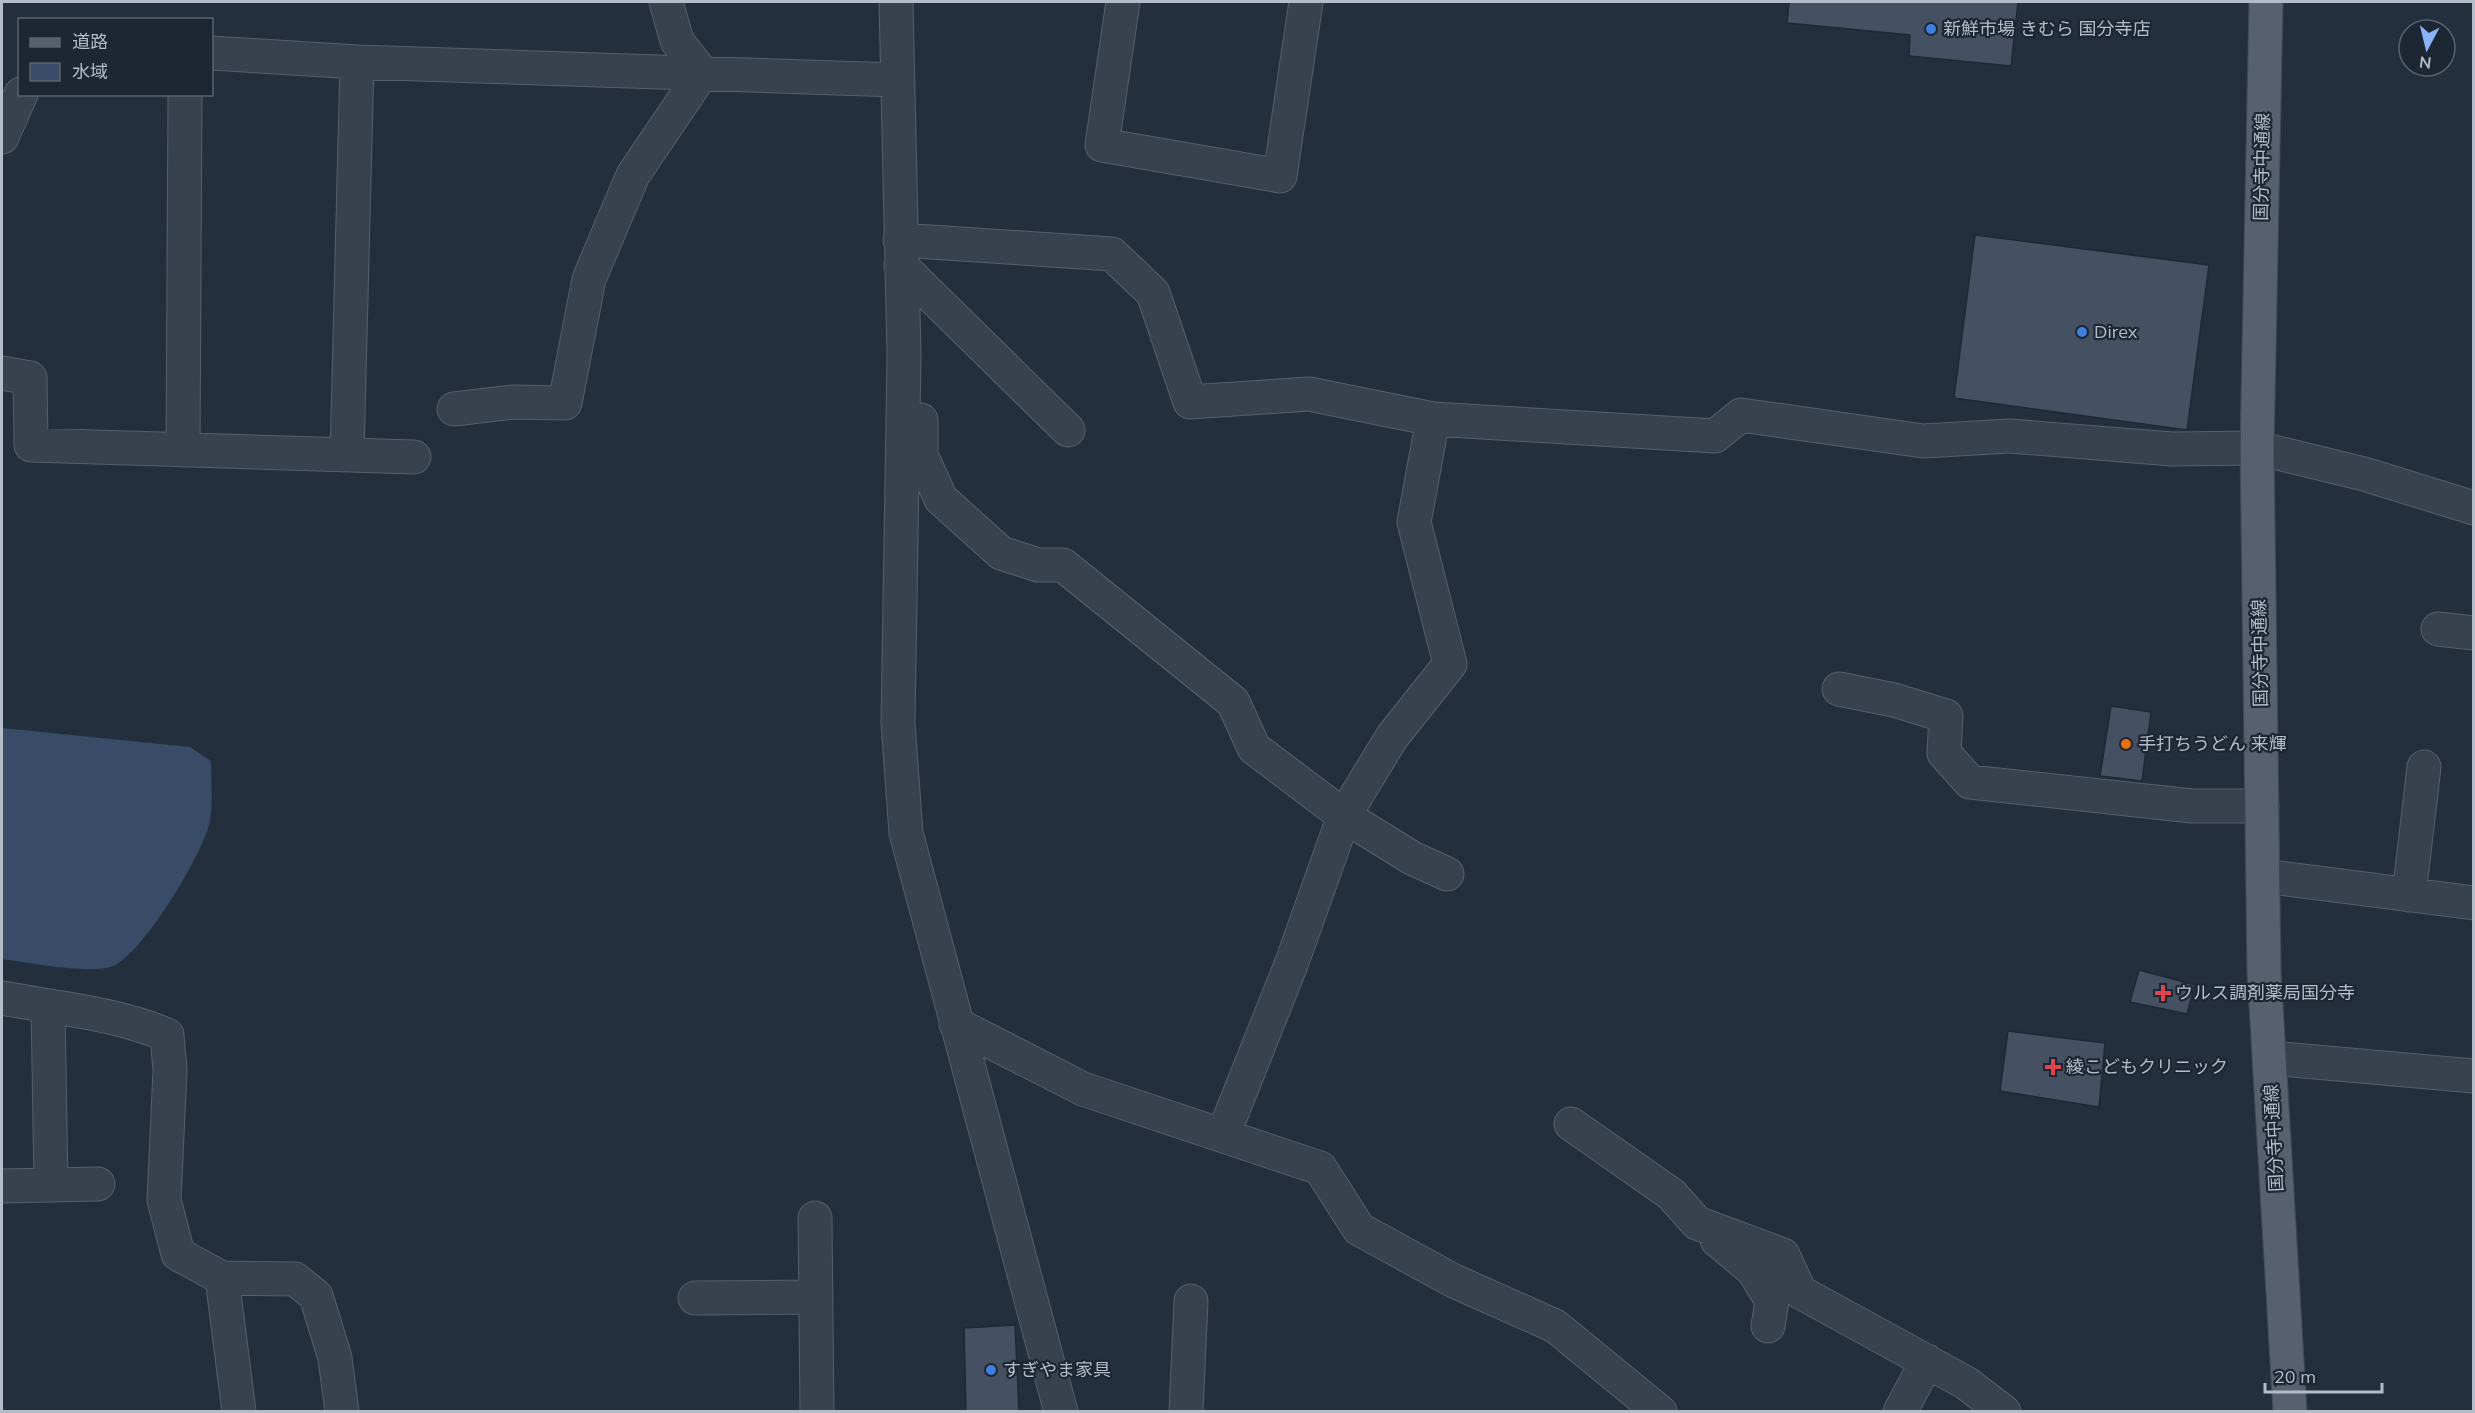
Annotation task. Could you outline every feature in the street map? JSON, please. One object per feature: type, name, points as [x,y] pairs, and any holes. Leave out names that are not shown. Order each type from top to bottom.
[{"type":"main road","name":"国分寺中通線","points":[[2266,2],[2257,448],[2264,971],[2290,1412]]},
{"type":"street","points":[[666,2],[677,41],[702,73]]},
{"type":"street","points":[[897,2],[904,357],[898,723],[906,833],[1061,1412]]},
{"type":"street","points":[[1123,2],[1102,145],[1280,176],[1306,2]]},
{"type":"street","points":[[213,52],[357,62],[897,80]]},
{"type":"street","points":[[347,455],[357,62]]},
{"type":"street","points":[[454,409],[513,402],[565,403],[589,279],[633,175],[702,73]]},
{"type":"street","points":[[2,137],[20,96]]},
{"type":"street","points":[[183,450],[185,96]]},
{"type":"street","points":[[901,253],[1112,254],[1153,293],[1190,402],[1309,394],[1432,419],[1715,436],[1741,415],[1923,441],[2010,436],[2172,449],[2257,448],[2364,474],[2474,508]]},
{"type":"street","points":[[901,253],[1068,430]]},
{"type":"street","points":[[904,357],[921,371],[921,455],[941,499],[1001,553],[1038,564],[1063,565],[1233,702],[1254,748],[1344,816],[1412,858],[1447,874]]},
{"type":"street","points":[[2,373],[30,378],[31,445],[414,457]]},
{"type":"street","points":[[1223,1135],[1292,962],[1344,816],[1392,737],[1450,664],[1414,522],[1432,419]]},
{"type":"street","points":[[2438,628],[2474,633]]},
{"type":"street","points":[[1839,689],[1894,700],[1946,716],[1944,753],[1970,782],[2192,806],[2262,806]]},
{"type":"street","points":[[2409,895],[2424,767]]},
{"type":"street","points":[[2263,876],[2474,903]]},
{"type":"street","points":[[2,998],[145,1026],[167,1035],[171,1070],[164,1200],[178,1254],[222,1278],[295,1279],[316,1296],[335,1358],[342,1412]]},
{"type":"street","points":[[48,1006],[51,1184]]},
{"type":"street","points":[[956,1024],[1083,1089],[1320,1168],[1359,1229],[1454,1281],[1555,1326],[1660,1412]]},
{"type":"street","points":[[2270,1058],[2474,1076]]},
{"type":"street","points":[[1572,1124],[1671,1194],[1697,1223],[1753,1270],[1772,1301],[1768,1326]]},
{"type":"street","points":[[2,1185],[98,1184]]},
{"type":"street","points":[[815,1218],[816,1412]]},
{"type":"street","points":[[1697,1223],[1782,1255],[1800,1292],[1966,1383],[2004,1412]]},
{"type":"street","points":[[222,1278],[239,1412]]},
{"type":"street","points":[[695,1299],[815,1297]]},
{"type":"street","points":[[1186,1412],[1191,1301]]},
{"type":"street","points":[[1900,1412],[1927,1361]]},
{"type":"water","points":[[2,728],[190,747],[211,761],[212,799],[210,821],[205,836],[185,877],[156,922],[142,941],[115,965],[105,968],[77,969],[2,959]]},
{"type":"building","name":"新鮮市場 きむら 国分寺店","points":[[1789,2],[2018,2],[2011,66],[1909,56],[1910,35],[1787,23]]},
{"type":"building","name":"Direx","points":[[1975,235],[2209,265],[2187,430],[1954,398]]},
{"type":"building","name":"手打ちうどん 来輝","points":[[2111,706],[2151,712],[2142,781],[2100,776]]},
{"type":"building","name":"ウルス調剤薬局国分寺","points":[[2139,970],[2195,985],[2187,1014],[2130,1002]]},
{"type":"building","name":"綾こどもクリニック","points":[[2008,1031],[2105,1043],[2099,1107],[2000,1091]]},
{"type":"building","name":"すぎやま家具","points":[[1015,1325],[1019,1411],[966,1412],[964,1328]]},
{"type":"place","name":"新鮮市場 きむら 国分寺店","points":[[1931,29]]},
{"type":"place","name":"Direx","points":[[2082,332]]},
{"type":"place","name":"手打ちうどん 来輝","points":[[2126,744]]},
{"type":"place","name":"ウルス調剤薬局国分寺","points":[[2163,993]]},
{"type":"place","name":"綾こどもクリニック","points":[[2053,1067]]},
{"type":"place","name":"すぎやま家具","points":[[991,1370]]}]
